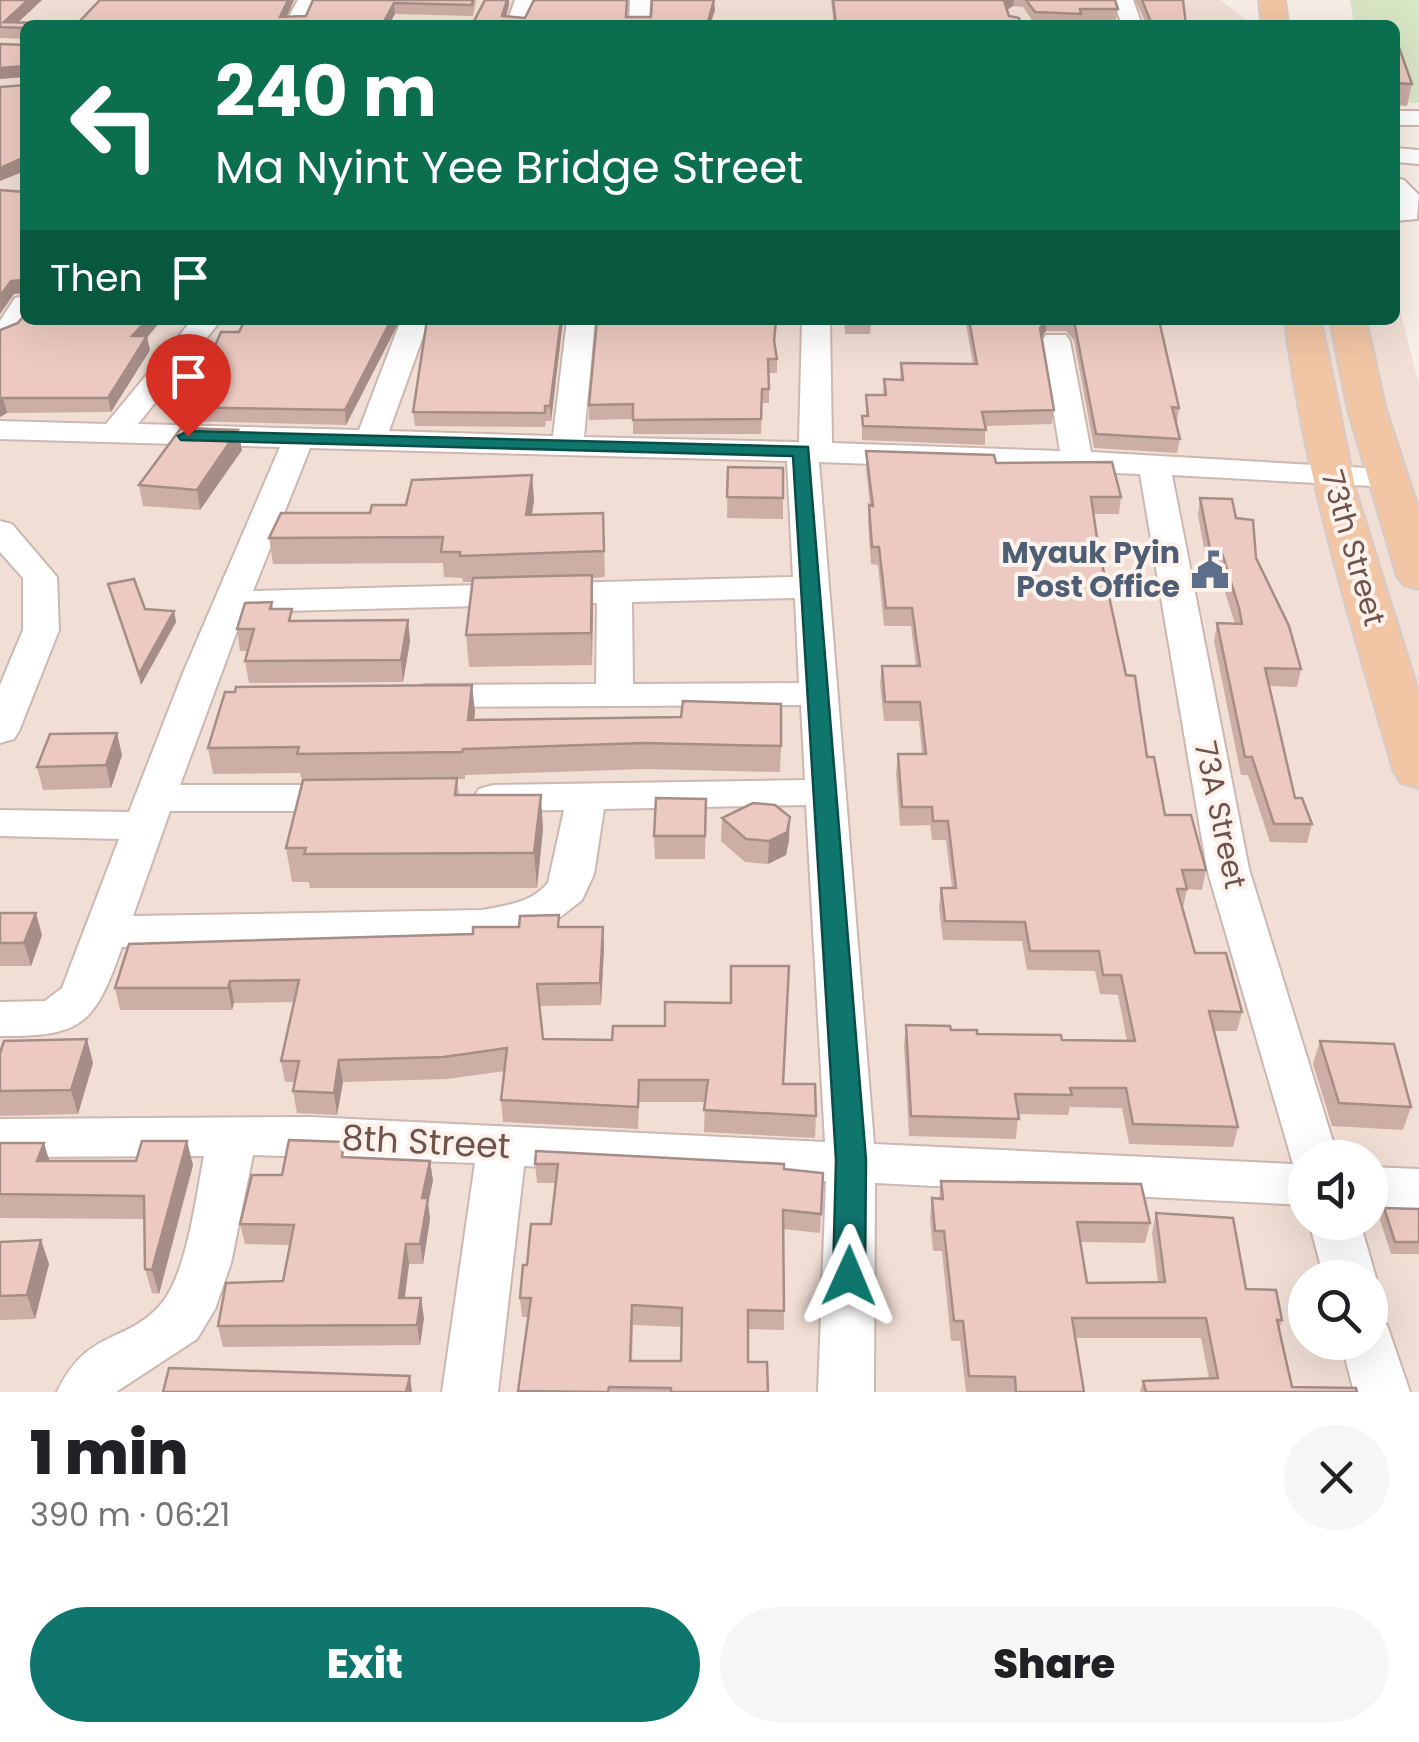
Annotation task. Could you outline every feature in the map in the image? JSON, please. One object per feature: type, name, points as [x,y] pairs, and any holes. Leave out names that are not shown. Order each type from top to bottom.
[{"type":"main road","name":"73th Street","points":[[1304,325],[1310,380],[1330,472],[1419,772]]},
{"type":"main road","name":"73th Street","points":[[1349,325],[1367,410],[1419,576]]},
{"type":"street","points":[[0,334],[20,312]]},
{"type":"street","points":[[114,434],[203,325]]},
{"type":"street","points":[[372,439],[413,325]]},
{"type":"street","points":[[568,444],[580,325]]},
{"type":"street","points":[[816,325],[810,451],[812,587],[851,1160],[846,1392]]},
{"type":"street","points":[[1056,341],[1077,461]]},
{"type":"street","points":[[0,430],[810,451],[1330,472],[1390,478]]},
{"type":"street","points":[[0,1019],[50,1018],[70,1011],[82,996],[150,812],[212,697],[231,602],[298,440]]},
{"type":"street","name":"73A Street","points":[[1154,465],[1228,870],[1309,1140]]},
{"type":"street","points":[[0,532],[40,577],[42,630],[0,731]]},
{"type":"street","points":[[231,602],[812,587]]},
{"type":"street","points":[[614,592],[615,695]]},
{"type":"street","points":[[384,696],[818,694]]},
{"type":"street","points":[[447,798],[826,792]]},
{"type":"street","points":[[106,932],[482,925],[533,918],[560,902],[573,876],[586,796]]},
{"type":"street","points":[[0,822],[388,798]]},
{"type":"street","points":[[85,1392],[89,1381],[116,1360],[151,1343],[181,1321],[202,1278],[233,1136]]},
{"type":"street","name":"8th Street","points":[[0,1138],[311,1136],[1288,1184]]},
{"type":"street","points":[[470,1392],[502,1146]]},
{"type":"street","points":[[1388,1188],[1419,1189]]},
{"type":"street","points":[[1373,1360],[1382,1392]]},
{"type":"shaded area","points":[[0,0],[1220,0],[1247,20],[20,20],[20,325],[1400,325],[1400,310],[1419,385],[1419,1392],[0,1392]]},
{"type":"green space","points":[[1350,0],[1419,0],[1419,103],[1400,102],[1400,20],[1353,20]]},
{"type":"building","points":[[0,0],[28,0],[4,22],[20,22],[20,28],[0,27]]},
{"type":"building","points":[[100,0],[288,0],[280,17],[306,16],[313,0],[473,0],[472,5],[394,3],[385,20],[81,20]]},
{"type":"building","points":[[485,0],[507,0],[502,16],[525,18],[534,0],[627,0],[626,17],[651,17],[652,0],[714,0],[708,20],[475,20]]},
{"type":"building","points":[[833,0],[1006,0],[1009,16],[1020,20],[835,20]]},
{"type":"building","points":[[1026,0],[1115,0],[1118,9],[1080,9],[1081,14],[1035,12]]},
{"type":"building","points":[[1142,0],[1183,0],[1185,20],[1150,20]]},
{"type":"building","points":[[0,44],[20,45],[20,66],[0,68]]},
{"type":"building","points":[[1400,50],[1412,84],[1400,83]]},
{"type":"building","points":[[20,85],[20,159],[0,168],[0,87]]},
{"type":"building","points":[[0,190],[20,192],[20,280],[11,281],[0,296]]},
{"type":"building","points":[[18,323],[142,325],[132,336],[147,336],[108,398],[0,400],[0,330]]},
{"type":"building","points":[[242,325],[388,325],[345,410],[176,407],[199,354],[211,355],[221,332],[239,332]]},
{"type":"building","points":[[426,325],[560,325],[550,406],[545,406],[545,413],[413,412]]},
{"type":"building","points":[[597,325],[776,325],[777,359],[768,359],[769,389],[762,389],[761,419],[633,420],[633,404],[589,405]]},
{"type":"building","points":[[970,325],[1042,325],[1054,410],[982,412],[986,430],[863,426],[862,416],[868,416],[866,395],[886,395],[884,379],[903,380],[901,363],[977,364]]},
{"type":"building","points":[[1160,325],[1179,408],[1172,407],[1180,439],[1096,434],[1075,326]]},
{"type":"building","points":[[181,428],[238,430],[197,490],[139,485]]},
{"type":"building","points":[[866,451],[994,455],[996,463],[1112,462],[1121,497],[1091,497],[1098,545],[1126,675],[1135,676],[1147,757],[1154,757],[1165,815],[1191,815],[1206,870],[1182,870],[1187,889],[1177,889],[1195,953],[1226,953],[1242,1012],[1209,1011],[1238,1127],[1133,1124],[1126,1088],[1070,1088],[1072,1095],[1015,1094],[1019,1119],[911,1116],[906,1025],[950,1026],[951,1030],[977,1030],[977,1034],[1061,1035],[1062,1040],[1135,1041],[1121,975],[1103,975],[1099,951],[1030,951],[1025,922],[945,921],[941,888],[956,888],[948,821],[933,821],[932,807],[902,807],[898,754],[926,754],[920,702],[885,702],[882,666],[920,666],[912,608],[886,608],[879,547],[872,547],[869,505],[873,506]]},
{"type":"building","points":[[728,467],[783,468],[783,498],[727,497]]},
{"type":"building","points":[[532,475],[526,515],[603,513],[604,551],[460,556],[460,552],[441,552],[443,537],[269,538],[281,513],[370,513],[372,505],[406,505],[412,480]]},
{"type":"building","points":[[1200,498],[1232,499],[1236,518],[1253,520],[1256,558],[1289,626],[1301,669],[1265,668],[1295,798],[1302,798],[1312,824],[1274,824],[1252,757],[1245,757],[1217,623],[1242,624],[1221,550],[1210,549]]},
{"type":"building","points":[[592,575],[591,633],[466,635],[473,578]]},
{"type":"building","points":[[134,579],[145,609],[174,611],[139,674],[108,584]]},
{"type":"building","points":[[272,602],[270,609],[292,609],[289,621],[408,620],[401,660],[245,661],[254,629],[237,629],[245,603]]},
{"type":"building","points":[[472,685],[468,720],[681,717],[683,701],[781,704],[781,746],[644,743],[462,752],[297,754],[299,747],[208,748],[225,692],[235,692],[236,687]]},
{"type":"building","points":[[117,733],[106,765],[37,767],[50,734]]},
{"type":"building","points":[[457,778],[455,795],[541,795],[534,853],[304,854],[306,848],[286,848],[303,780]]},
{"type":"building","points":[[656,798],[706,799],[705,836],[654,836]]},
{"type":"building","points":[[753,803],[775,805],[790,817],[787,832],[769,841],[746,839],[722,818]]},
{"type":"building","points":[[0,913],[36,913],[24,943],[0,943]]},
{"type":"building","points":[[559,915],[558,927],[603,927],[600,983],[537,984],[543,1039],[612,1040],[613,1026],[665,1026],[665,1002],[731,1003],[731,966],[789,966],[783,1084],[815,1084],[816,1116],[704,1110],[708,1080],[639,1080],[638,1107],[501,1100],[507,1048],[444,1057],[339,1060],[334,1093],[293,1091],[299,1061],[281,1061],[299,980],[230,981],[228,988],[115,988],[129,944],[473,934],[473,927],[519,927],[520,916]]},
{"type":"building","points":[[87,1039],[71,1090],[0,1091],[0,1053],[4,1041]]},
{"type":"building","points":[[1320,1041],[1394,1044],[1411,1107],[1339,1103]]},
{"type":"building","points":[[289,1140],[344,1142],[342,1157],[430,1161],[422,1198],[428,1198],[420,1244],[406,1244],[399,1298],[421,1298],[417,1325],[218,1326],[226,1283],[283,1281],[294,1225],[240,1224],[252,1175],[282,1175]]},
{"type":"building","points":[[142,1141],[187,1141],[152,1270],[145,1269],[144,1196],[0,1194],[0,1143],[44,1143],[37,1161],[136,1161]]},
{"type":"building","points":[[536,1151],[784,1164],[784,1169],[823,1173],[821,1214],[783,1210],[784,1311],[748,1310],[748,1362],[767,1362],[768,1392],[671,1392],[671,1388],[609,1387],[608,1392],[518,1391],[531,1298],[520,1298],[523,1265],[527,1265],[531,1224],[551,1224],[558,1164],[535,1164]],"holes":[[[632,1305],[682,1308],[681,1361],[630,1361]]]},
{"type":"building","points":[[941,1181],[1141,1184],[1150,1223],[1077,1222],[1087,1283],[1165,1282],[1156,1213],[1233,1218],[1246,1289],[1276,1290],[1282,1320],[1277,1320],[1292,1387],[1356,1388],[1357,1392],[1146,1392],[1143,1381],[1218,1378],[1206,1318],[1072,1318],[1084,1392],[1016,1392],[1015,1377],[969,1376],[963,1321],[954,1321],[944,1231],[935,1231],[932,1198],[943,1199]]},
{"type":"building","points":[[1388,1208],[1419,1209],[1419,1242],[1395,1242]]},
{"type":"building","points":[[41,1240],[27,1295],[0,1296],[0,1242]]},
{"type":"building","points":[[169,1368],[410,1376],[406,1392],[163,1392]]},
{"type":"place","name":"Myauk Pyin Post Office","points":[[1210,570]]},
{"type":"route","points":[[188,436],[802,451],[851,1160],[849,1276]]}]
